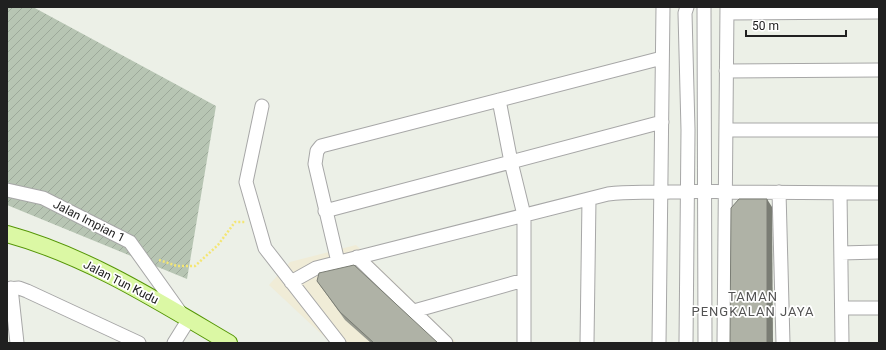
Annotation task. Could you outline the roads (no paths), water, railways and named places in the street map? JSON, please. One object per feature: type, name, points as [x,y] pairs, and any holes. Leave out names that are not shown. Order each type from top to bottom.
[{"type":"main road","name":"Jalan Tun Kudu","points":[[7,234],[60,252],[106,273],[186,317],[229,343]]},
{"type":"street","points":[[659,343],[663,7]]},
{"type":"street","points":[[686,343],[687,191],[685,13],[687,7]]},
{"type":"street","points":[[704,7],[705,343]]},
{"type":"street","points":[[724,343],[727,10],[879,12]]},
{"type":"street","points":[[338,262],[325,212],[315,164],[317,151],[321,146],[662,58]]},
{"type":"street","points":[[726,71],[879,70]]},
{"type":"street","points":[[499,100],[511,162],[524,216],[524,343]]},
{"type":"street","points":[[262,106],[246,182],[265,248],[339,343]]},
{"type":"street","points":[[325,212],[662,122]]},
{"type":"street","points":[[726,130],[879,130]]},
{"type":"street","name":"Jalan Impian 1","points":[[7,190],[43,198],[130,242],[138,256],[186,317]]},
{"type":"street","points":[[291,282],[316,268],[338,262],[589,199],[627,192],[704,190],[725,192],[879,193]]},
{"type":"street","points":[[779,192],[783,343]]},
{"type":"street","points":[[840,193],[842,343]]},
{"type":"street","points":[[587,343],[589,199]]},
{"type":"street","points":[[841,253],[879,252]]},
{"type":"street","points":[[357,257],[446,343]]},
{"type":"street","points":[[414,311],[524,280]]},
{"type":"street","points":[[17,343],[9,289],[19,288],[139,343]]},
{"type":"street","points":[[842,308],[879,308]]},
{"type":"street","points":[[174,343],[186,317]]},
{"type":"district","name":"TAMAN PENGKALAN JAYA","points":[[753,304]]}]
